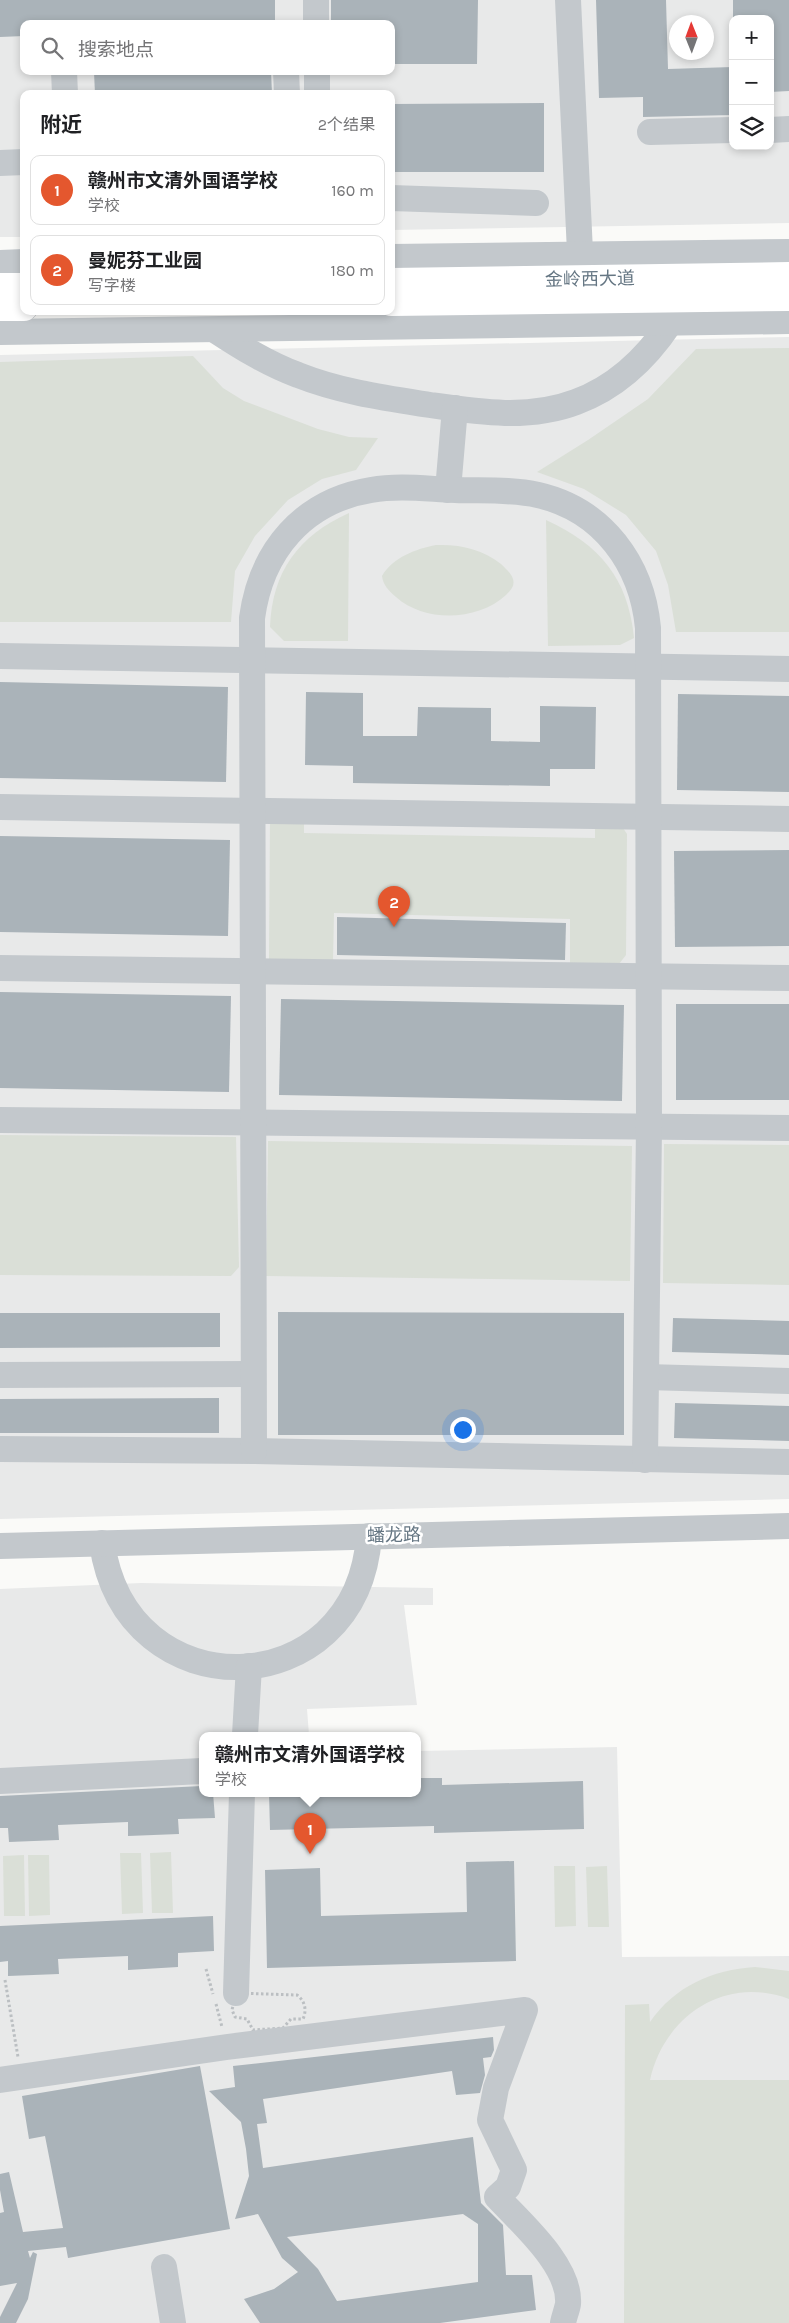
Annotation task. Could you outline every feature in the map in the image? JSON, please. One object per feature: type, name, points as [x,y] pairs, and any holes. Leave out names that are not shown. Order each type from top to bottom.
[{"type":"main road","name":"金岭西大道","points":[[395,282],[581,267],[789,276]]},
{"type":"main road","points":[[0,287],[20,287]]},
{"type":"main road","name":"金岭西大道","points":[[395,302],[789,297]]},
{"type":"main road","points":[[0,307],[20,307]]},
{"type":"street","points":[[316,0],[316,20]]},
{"type":"street","points":[[568,0],[581,267]]},
{"type":"street","points":[[64,75],[65,90]]},
{"type":"street","points":[[286,75],[287,90]]},
{"type":"street","points":[[317,75],[317,90]]},
{"type":"street","points":[[774,130],[789,129]]},
{"type":"street","points":[[650,132],[729,130]]},
{"type":"street","points":[[0,163],[20,162]]},
{"type":"street","points":[[395,198],[536,203]]},
{"type":"street","points":[[395,258],[581,267],[789,252]]},
{"type":"street","points":[[0,263],[20,262]]},
{"type":"street","points":[[0,332],[789,321]]},
{"type":"street","points":[[215,330],[268,362],[325,385],[363,394],[455,408],[518,413],[547,410],[575,403],[595,395],[630,372],[649,352],[670,324]]},
{"type":"street","points":[[448,490],[455,408]]},
{"type":"street","points":[[254,1451],[252,618],[259,581],[276,548],[302,521],[335,500],[353,493],[391,488],[519,492],[538,495],[575,509],[607,533],[629,562],[643,594],[648,628],[649,1126],[645,1460]]},
{"type":"street","points":[[0,656],[789,669]]},
{"type":"street","points":[[0,807],[789,819]]},
{"type":"street","points":[[0,968],[789,978]]},
{"type":"street","points":[[0,1120],[789,1128]]},
{"type":"street","points":[[0,1375],[253,1374]]},
{"type":"street","points":[[646,1377],[789,1381]]},
{"type":"street","points":[[0,1449],[254,1451],[789,1462]]},
{"type":"street","name":"蟠龙路","points":[[0,1546],[789,1526]]},
{"type":"street","points":[[102,1543],[107,1571],[118,1597],[139,1626],[153,1639],[185,1658],[221,1667],[249,1666],[276,1661],[294,1654],[324,1634],[337,1621],[357,1589],[368,1554],[369,1536]]},
{"type":"street","points":[[245,1732],[249,1666]]},
{"type":"street","points":[[0,1781],[199,1771]]},
{"type":"street","points":[[236,1993],[242,1797]]},
{"type":"street","points":[[11,2078],[227,2047],[525,2010],[496,2088],[490,2120],[514,2170],[508,2187],[497,2197],[538,2240],[562,2274],[568,2303],[563,2323]]},
{"type":"street","points":[[164,2267],[173,2323]]},
{"type":"path","points":[[206,1969],[227,2047]]},
{"type":"path","points":[[5,1980],[11,2078]]},
{"type":"path","points":[[236,1993],[297,1995],[302,1999],[306,2012],[303,2019],[291,2019],[283,2028],[253,2030],[247,2019],[235,2017],[232,2010],[236,1993]]},
{"type":"shaded area","points":[[0,0],[789,0],[789,223],[395,230],[395,90],[20,90],[20,237],[0,237]]},
{"type":"shaded area","points":[[789,337],[789,1499],[0,1519],[0,355]]},
{"type":"shaded area","points":[[789,348],[789,632],[676,632],[668,585],[656,551],[626,515],[584,489],[537,472],[648,399],[696,349]]},
{"type":"shaded area","points":[[193,356],[223,388],[244,401],[318,429],[349,437],[378,438],[356,470],[322,479],[288,500],[255,536],[235,571],[231,622],[0,622],[0,362]]},
{"type":"shaded area","points":[[349,513],[348,641],[284,641],[270,627],[276,589],[282,573],[291,558],[315,533]]},
{"type":"shaded area","points":[[546,520],[582,541],[608,566],[618,581],[625,598],[631,617],[634,638],[620,645],[548,646]]},
{"type":"shaded area","points":[[436,545],[454,545],[470,548],[494,559],[512,577],[512,588],[494,604],[467,614],[436,615],[408,605],[389,590],[382,576],[399,559],[421,549]]},
{"type":"shaded area","points":[[270,818],[304,819],[304,833],[595,838],[595,825],[621,825],[627,834],[626,955],[619,964],[570,964],[570,919],[334,913],[333,960],[269,959]]},
{"type":"shaded area","points":[[0,1135],[236,1137],[239,1267],[231,1276],[0,1275]]},
{"type":"shaded area","points":[[268,1141],[632,1146],[630,1281],[266,1276]]},
{"type":"shaded area","points":[[664,1144],[789,1145],[789,1285],[663,1283]]},
{"type":"shaded area","points":[[141,1583],[433,1588],[433,1605],[404,1605],[417,1705],[307,1709],[309,1732],[199,1732],[199,1797],[421,1797],[421,1751],[617,1747],[622,1957],[789,1956],[789,2323],[0,2323],[0,1589]]},
{"type":"shaded area","points":[[171,1852],[173,1913],[152,1913],[150,1853]]},
{"type":"shaded area","points":[[120,1853],[141,1853],[143,1913],[122,1914]]},
{"type":"shaded area","points":[[24,1855],[25,1916],[4,1916],[3,1856]]},
{"type":"shaded area","points":[[28,1855],[49,1855],[50,1915],[29,1916]]},
{"type":"shaded area","points":[[554,1866],[575,1866],[576,1926],[555,1927]]},
{"type":"shaded area","points":[[607,1866],[609,1927],[588,1927],[586,1867]]},
{"type":"shaded area","points":[[755,1967],[789,1971],[789,1999],[765,1993],[742,1993],[721,1997],[701,2006],[683,2020],[669,2037],[657,2057],[650,2080],[789,2080],[789,2323],[624,2323],[625,2005],[649,2004],[650,2022],[671,1999],[696,1982],[724,1972]]},
{"type":"building","points":[[0,0],[275,0],[275,20],[20,20],[20,36],[0,37]]},
{"type":"building","points":[[331,0],[478,0],[477,64],[395,64],[395,20],[331,20]]},
{"type":"building","points":[[596,0],[666,0],[668,69],[729,67],[729,115],[643,117],[643,97],[599,98]]},
{"type":"building","points":[[733,0],[789,0],[789,91],[774,92],[774,15],[733,15]]},
{"type":"building","points":[[94,75],[271,75],[272,90],[95,90]]},
{"type":"building","points":[[544,103],[544,172],[395,172],[395,104]]},
{"type":"building","points":[[0,682],[228,687],[226,782],[0,778]]},
{"type":"building","points":[[306,692],[363,693],[363,736],[417,736],[418,707],[491,708],[491,741],[540,742],[540,706],[596,707],[595,769],[550,769],[550,786],[353,783],[353,766],[305,765]]},
{"type":"building","points":[[678,694],[789,696],[789,792],[677,790]]},
{"type":"building","points":[[0,836],[230,840],[228,936],[0,932]]},
{"type":"building","points":[[789,850],[789,946],[675,947],[674,851]]},
{"type":"building","points":[[337,917],[566,923],[565,960],[337,955]]},
{"type":"building","points":[[0,992],[231,996],[229,1092],[0,1088]]},
{"type":"building","points":[[281,999],[624,1005],[622,1101],[279,1095]]},
{"type":"building","points":[[676,1004],[789,1004],[789,1100],[676,1100]]},
{"type":"building","points":[[278,1312],[624,1313],[624,1435],[278,1435]]},
{"type":"building","points":[[0,1313],[220,1313],[220,1347],[0,1348]]},
{"type":"building","points":[[673,1318],[789,1321],[789,1355],[672,1352]]},
{"type":"building","points":[[219,1398],[219,1433],[0,1433],[0,1399]]},
{"type":"building","points":[[675,1403],[789,1406],[789,1441],[674,1438]]},
{"type":"building","points":[[421,1778],[442,1778],[442,1785],[583,1781],[584,1829],[434,1833],[434,1826],[270,1830],[269,1797],[421,1797]]},
{"type":"building","points":[[199,1786],[199,1797],[213,1797],[215,1818],[178,1819],[179,1834],[128,1836],[128,1822],[58,1825],[59,1840],[9,1842],[8,1828],[0,1828],[0,1796]]},
{"type":"building","points":[[514,1861],[516,1961],[267,1968],[265,1870],[320,1868],[321,1916],[467,1912],[466,1862]]},
{"type":"building","points":[[213,1916],[214,1951],[178,1953],[178,1967],[128,1970],[128,1956],[58,1959],[59,1974],[8,1976],[8,1961],[0,1962],[0,1926]]},
{"type":"building","points":[[493,2037],[494,2050],[491,2057],[483,2058],[485,2075],[480,2093],[456,2095],[452,2071],[263,2099],[267,2123],[257,2124],[263,2168],[473,2137],[481,2203],[503,2225],[506,2275],[532,2275],[536,2310],[440,2323],[260,2323],[244,2299],[274,2289],[298,2272],[282,2258],[258,2214],[235,2219],[249,2176],[241,2122],[209,2091],[235,2087],[233,2066]],"holes":[[[463,2214],[478,2224],[478,2282],[337,2301],[318,2269],[287,2237]]]},
{"type":"building","points":[[200,2066],[230,2229],[68,2258],[66,2247],[28,2251],[30,2258],[33,2252],[37,2254],[28,2299],[16,2323],[0,2323],[0,2317],[17,2283],[0,2286],[0,2213],[4,2212],[0,2190],[0,2174],[9,2172],[23,2232],[63,2228],[45,2136],[29,2139],[22,2096]]},
{"type":"place","name":"曼妮芬工业园","points":[[394,927]]},
{"type":"place","name":"赣州市文清外国语学校","points":[[310,1854]]}]
